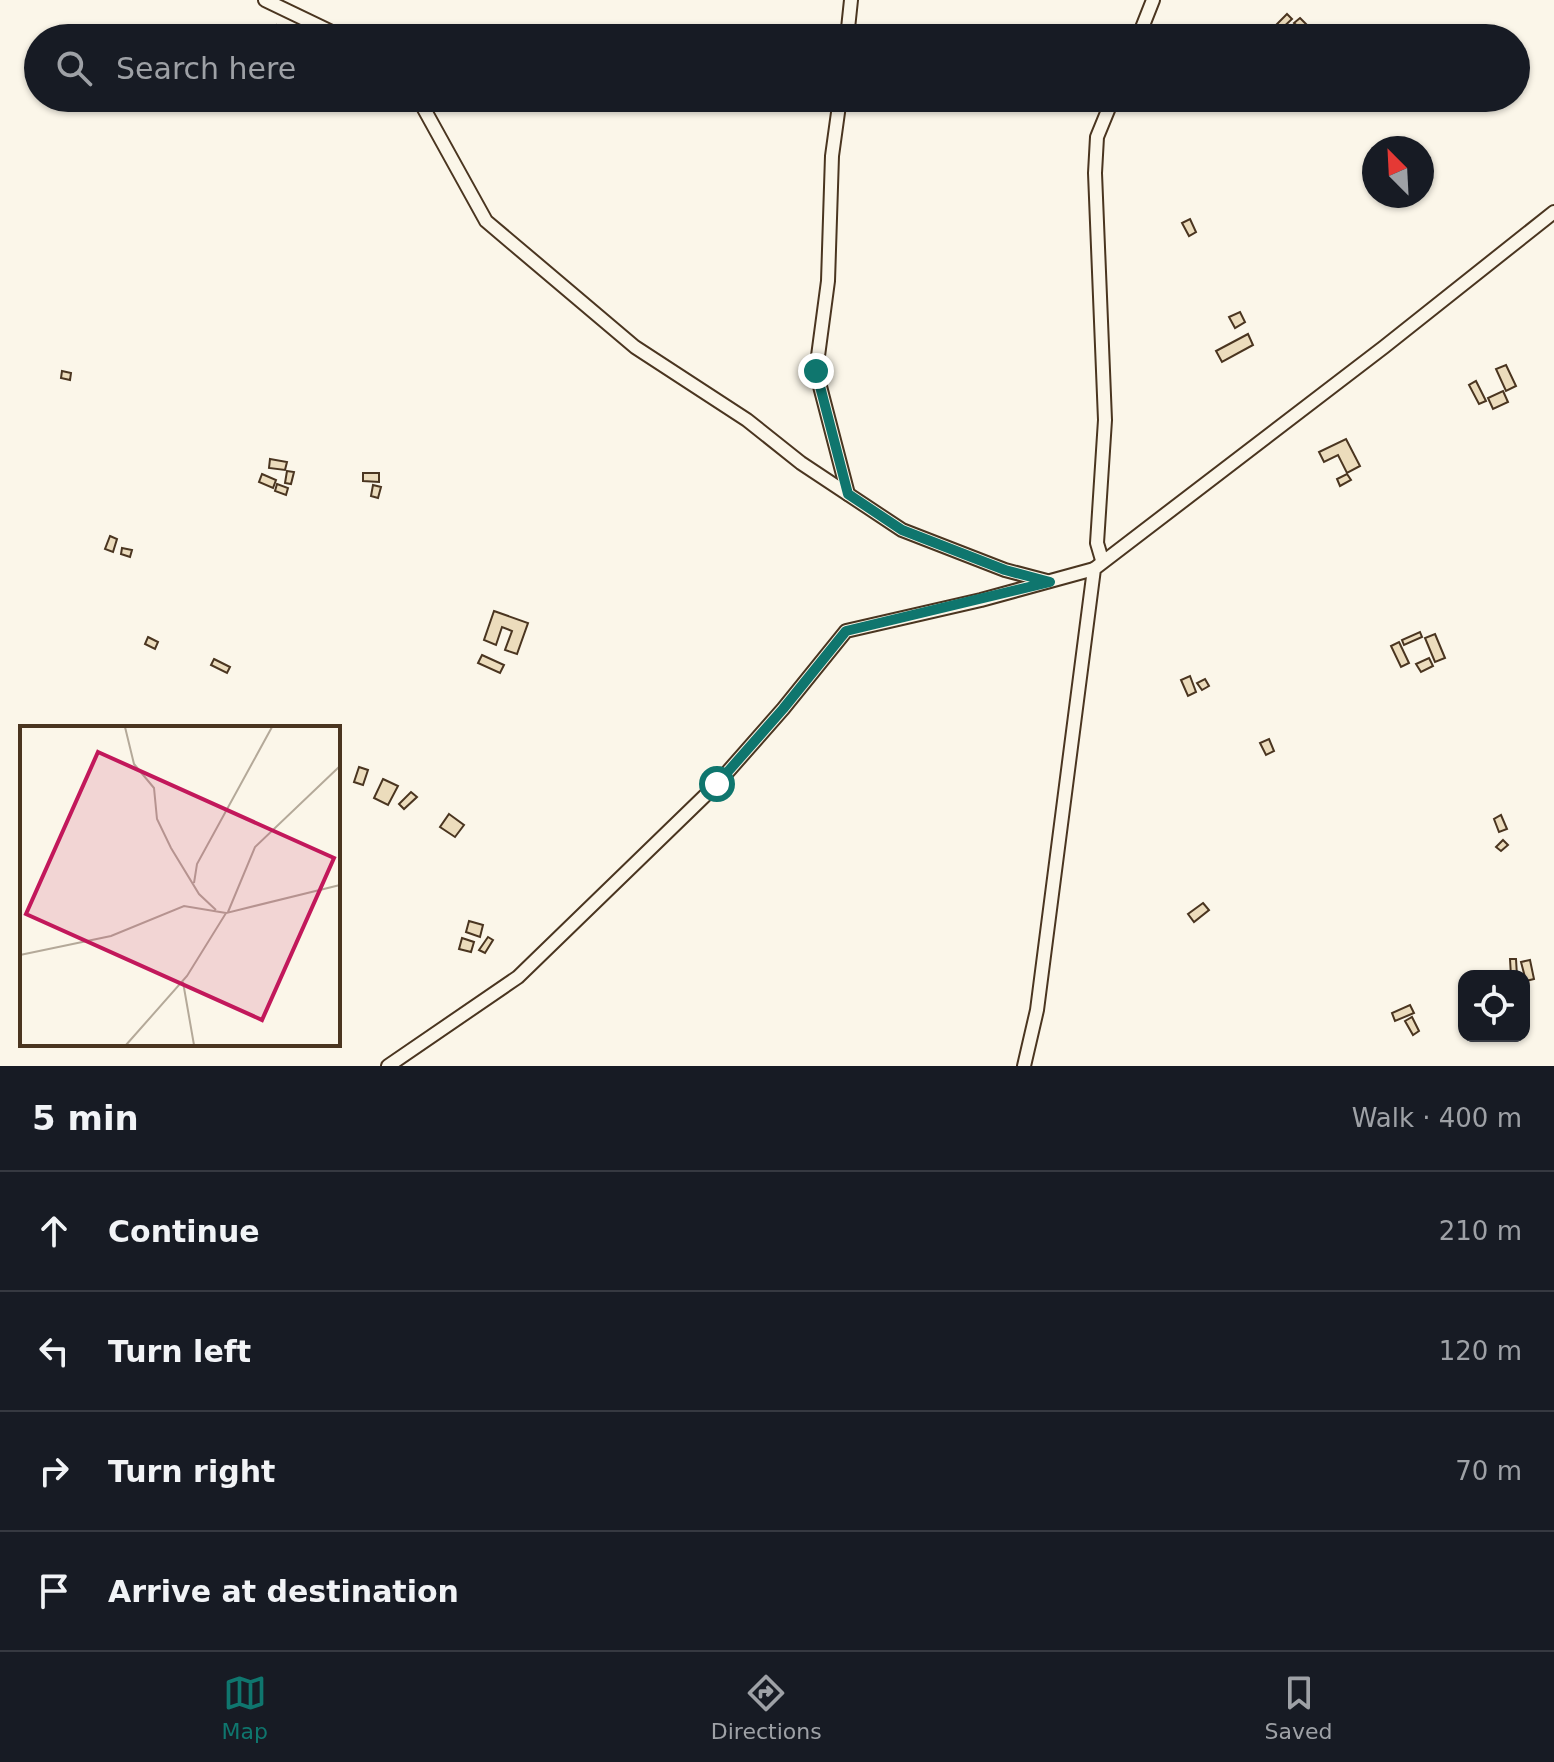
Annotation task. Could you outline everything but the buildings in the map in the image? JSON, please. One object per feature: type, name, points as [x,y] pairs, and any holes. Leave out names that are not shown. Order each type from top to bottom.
[{"type":"street","points":[[265,0],[315,24]]},
{"type":"street","points":[[848,24],[851,0]]},
{"type":"street","points":[[1144,24],[1153,0]]},
{"type":"street","points":[[426,112],[486,221],[635,347],[747,420],[801,463],[902,530],[1005,570],[1050,582]]},
{"type":"street","points":[[838,112],[832,156],[828,281],[816,371],[848,494]]},
{"type":"street","points":[[1036,1066],[1025,1059],[1037,1010],[1098,564],[1105,420],[1095,173],[1097,137],[1107,112]]},
{"type":"street","points":[[388,1066],[518,977],[717,784],[846,631],[1050,582],[1098,564],[1371,357],[1554,212]]},
{"type":"route","points":[[717,784],[846,631],[1050,582],[1005,570],[902,530],[848,494],[816,371]]}]
